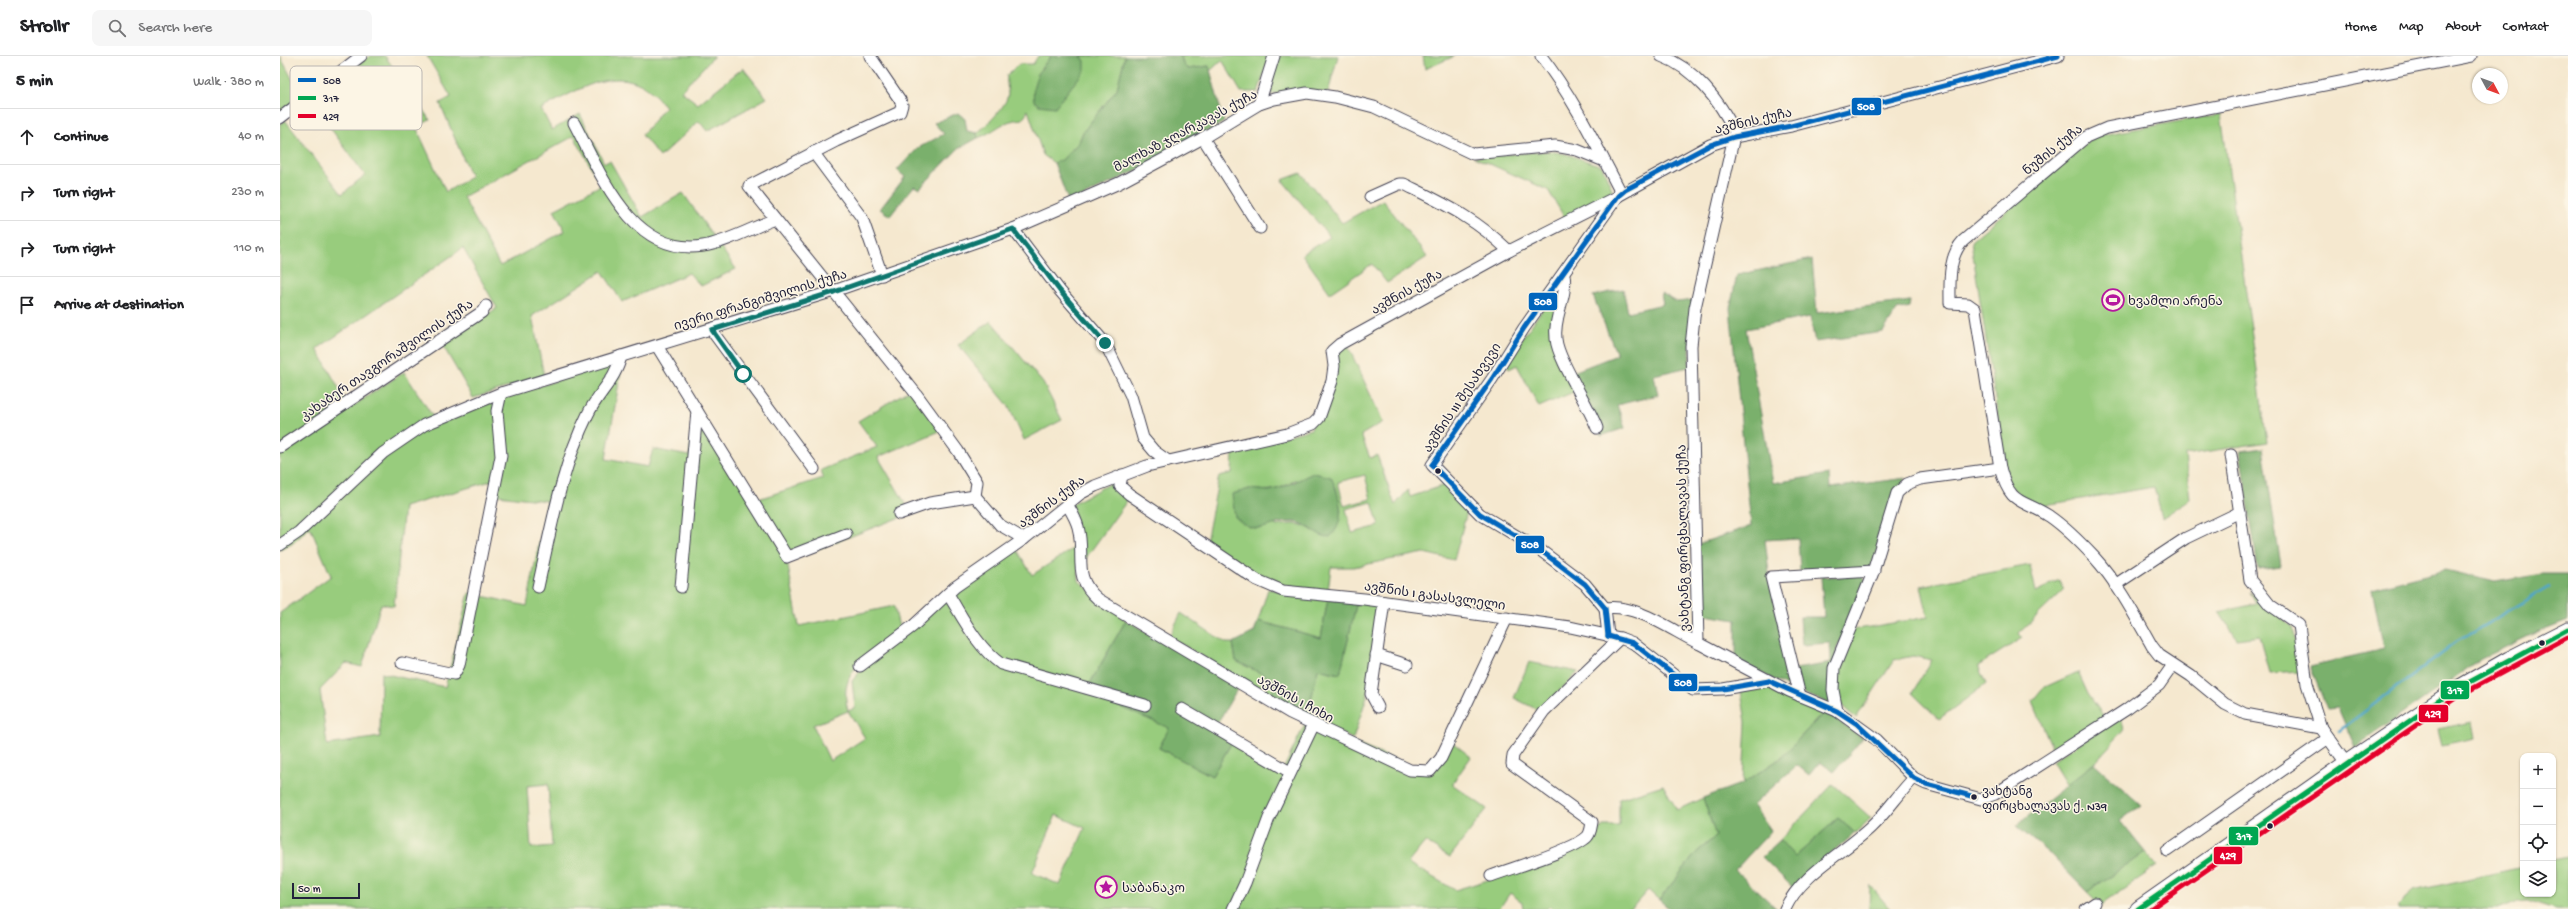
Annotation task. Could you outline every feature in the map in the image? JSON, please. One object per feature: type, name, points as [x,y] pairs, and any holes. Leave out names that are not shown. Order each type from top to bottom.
[{"type":"street","points":[[348,66],[361,56]]},
{"type":"street","points":[[870,56],[900,100],[902,104],[900,112],[813,152],[749,186],[917,395],[958,451],[977,482],[975,496],[1000,525],[1024,538]]},
{"type":"street","points":[[1259,104],[1274,56]]},
{"type":"street","points":[[1541,56],[1566,92],[1604,161],[1619,189],[1618,196]]},
{"type":"street","points":[[1661,56],[1683,66],[1715,98],[1732,126],[1734,137]]},
{"type":"street","name":"ავშნის ქუჩა","points":[[860,666],[913,626],[948,594],[1067,504],[1095,486],[1147,466],[1287,434],[1313,424],[1319,418],[1327,399],[1334,366],[1332,351],[1340,344],[1509,251],[1618,196],[1710,145],[1734,137],[1791,126],[2058,56]]},
{"type":"street","name":"ნუშის ქუჩა","points":[[2000,468],[1975,310],[1968,304],[1950,303],[1950,278],[1954,257],[1956,248],[1963,241],[2086,137],[2107,128],[2471,56]]},
{"type":"street","name":"მალხაზ ჯღარკავას ქუჩა","points":[[1013,229],[1119,183],[1203,138],[1259,104],[1307,93],[1335,97],[1374,107],[1473,154],[1555,146],[1577,150],[1604,161]]},
{"type":"street","points":[[280,118],[290,110]]},
{"type":"street","points":[[574,123],[616,200],[632,221],[654,238],[673,246],[689,248],[705,246],[775,219]]},
{"type":"street","name":"ვახტანგ ფირცხალავას ქუჩა","points":[[1734,137],[1695,308],[1691,346],[1698,643],[1769,681],[1800,696],[1837,711],[1877,740],[1914,778],[1926,784],[1975,797],[1987,798],[2127,709],[2159,685],[2173,665]]},
{"type":"street","points":[[1203,138],[1260,228]]},
{"type":"street","points":[[813,152],[862,218],[882,275]]},
{"type":"street","points":[[1370,197],[1399,184],[1404,184],[1466,215],[1485,228],[1509,251]]},
{"type":"street","name":"ავშნის III შესახვევი","points":[[1605,608],[1585,584],[1559,563],[1480,514],[1432,465],[1492,379],[1524,328],[1564,275],[1618,196]]},
{"type":"street","points":[[1013,229],[1060,291],[1105,343],[1131,396],[1143,438],[1154,451],[1168,461]]},
{"type":"street","name":"ივერი ფრანგიშვილის ქუჩა","points":[[280,545],[299,532],[383,452],[404,436],[424,426],[501,393],[834,292],[1013,229]]},
{"type":"street","points":[[1564,275],[1565,291],[1556,327],[1556,339],[1559,351],[1589,406],[1597,428]]},
{"type":"street","name":"კახაბერ თავგორაშვილის ქუჩა","points":[[280,447],[482,312],[486,306]]},
{"type":"street","points":[[712,330],[814,469]]},
{"type":"street","points":[[657,346],[787,556],[846,534]]},
{"type":"street","points":[[538,587],[558,494],[588,413],[611,380],[621,356]]},
{"type":"street","points":[[402,663],[454,674],[459,665],[501,456],[497,411],[501,393]]},
{"type":"street","points":[[681,587],[697,411]]},
{"type":"street","points":[[2230,455],[2250,580],[2270,605],[2298,625],[2307,684],[2321,728],[2327,739],[2346,763]]},
{"type":"street","points":[[1837,711],[1832,690],[1834,668],[1874,571],[1897,493],[1908,484],[1920,479],[2000,468],[2004,482],[2015,499],[2050,516],[2093,557],[2116,586],[2152,646],[2173,665],[2191,676],[2225,704],[2245,714],[2321,728]]},
{"type":"street","name":"ავშნის I გასასვლელი","points":[[1122,475],[1120,486],[1129,494],[1269,587],[1282,591],[1384,602],[1570,627],[1620,638],[1633,643],[1694,690],[1716,689],[1769,681]]},
{"type":"street","points":[[899,514],[930,503],[975,496]]},
{"type":"street","name":"ავშნის I ჩიხი","points":[[1067,504],[1078,527],[1081,578],[1087,590],[1098,599],[1290,713],[1410,770],[1430,771],[1441,758],[1507,618]]},
{"type":"street","points":[[2116,586],[2186,538],[2240,512]]},
{"type":"street","points":[[1800,696],[1771,577],[1874,571]]},
{"type":"street","points":[[948,594],[976,639],[993,658],[1001,664],[1145,705]]},
{"type":"street","points":[[1378,707],[1371,694],[1384,602]]},
{"type":"street","points":[[1608,636],[1605,608],[1618,606],[1631,609],[1698,643]]},
{"type":"street","points":[[2138,909],[2346,763],[2453,691],[2509,659],[2568,629]]},
{"type":"street","points":[[1491,876],[1555,853],[1585,838],[1590,833],[1592,822],[1512,764],[1513,755],[1544,711],[1620,638]]},
{"type":"street","points":[[1376,655],[1407,665]]},
{"type":"street","points":[[1182,709],[1290,772]]},
{"type":"street","points":[[1233,909],[1290,772],[1314,724]]},
{"type":"street","points":[[2167,851],[2327,739]]},
{"type":"street","points":[[1785,909],[1788,902],[1805,882],[1872,826],[1914,778]]},
{"type":"green space","points":[[280,56],[290,75],[290,104],[280,112]]},
{"type":"green space","points":[[370,56],[385,56],[392,66],[356,66]]},
{"type":"green space","points":[[427,56],[714,56],[681,91],[698,104],[743,68],[767,98],[707,131],[699,121],[660,157],[642,135],[665,107],[651,92],[637,83],[622,79],[606,80],[574,92],[541,109],[552,130],[580,114],[604,163],[610,161],[642,217],[683,193],[736,269],[701,286],[689,273],[622,302],[602,271],[532,316],[544,376],[473,398],[442,344],[497,308],[463,248],[317,349],[350,408],[404,372],[435,420],[623,359],[606,459],[648,467],[653,449],[689,456],[694,415],[755,500],[823,478],[821,470],[877,447],[858,421],[909,390],[940,431],[878,457],[911,513],[787,561],[799,626],[894,606],[900,631],[868,655],[852,673],[847,684],[846,696],[848,711],[855,708],[852,681],[863,668],[956,590],[1016,548],[1032,575],[1077,546],[1079,581],[1126,620],[1085,692],[1170,728],[1159,748],[1212,776],[1232,742],[1283,770],[1305,724],[1432,774],[1452,742],[1471,757],[1452,784],[1487,809],[1450,857],[1425,842],[1408,863],[1455,890],[1492,879],[1553,856],[1589,837],[1603,826],[1619,826],[1619,799],[1663,785],[1677,810],[1703,798],[1716,836],[1697,852],[1659,900],[1648,890],[1631,909],[1552,909],[1550,906],[1547,909],[1523,909],[1522,902],[1510,893],[1499,909],[280,909],[280,613],[331,576],[310,527],[292,544],[280,550],[280,124],[285,120],[290,126],[290,130],[293,130],[342,194],[365,175],[332,130],[417,130],[446,192],[471,177],[440,103],[451,97]],"holes":[[[574,136],[601,185],[554,210],[565,231],[500,266],[463,197]],[[494,480],[490,494],[547,501],[527,606],[469,593],[445,687],[381,673],[380,737],[327,745],[320,690],[346,663],[362,667],[381,604],[394,606],[404,507]],[[848,711],[865,738],[830,761],[813,725]],[[548,784],[552,846],[531,848],[527,786]],[[1056,815],[1085,828],[1060,885],[1032,873]]]},
{"type":"green space","points":[[1038,56],[1051,56],[1036,75],[1085,61],[1081,56],[1125,56],[1117,89],[1083,132],[1079,142],[1062,160],[1054,163],[1043,155],[1028,110],[1023,119],[1009,121],[978,138],[977,133],[1000,110],[1007,99],[1007,75],[1019,64],[1033,64]]},
{"type":"green space","points":[[1051,56],[1081,56],[1085,61],[1085,70],[1055,107],[1039,105],[1034,101],[1033,94],[1037,77]]},
{"type":"green space","points":[[1125,56],[1181,56],[1183,64],[1188,69],[1209,66],[1224,122],[1144,167],[1069,203],[1054,163],[1062,160],[1079,142],[1083,132],[1117,89]]},
{"type":"green space","points":[[1181,56],[1270,56],[1258,92],[1241,92],[1222,60],[1210,71],[1208,66],[1188,69],[1183,64]]},
{"type":"green space","points":[[1278,56],[1338,56],[1328,93],[1267,94]]},
{"type":"green space","points":[[1423,56],[1455,56],[1425,69]]},
{"type":"green space","points":[[422,109],[430,120],[422,124]]},
{"type":"green space","points":[[958,113],[965,119],[967,131],[977,133],[978,138],[958,149],[919,189],[914,186],[890,216],[880,209],[905,177],[897,170],[918,148],[944,134],[934,123]]},
{"type":"green space","name":"ხვამლი არენა","points":[[2221,114],[2267,442],[2185,455],[2190,499],[2162,518],[2154,487],[2039,506],[2021,497],[2008,484],[1971,241],[2095,136]]},
{"type":"green space","points":[[1549,151],[1566,154],[1602,166],[1612,189],[1611,195],[1566,220],[1548,190],[1474,157]]},
{"type":"green space","points":[[1301,173],[1342,223],[1383,200],[1427,257],[1387,283],[1372,264],[1330,293],[1302,254],[1330,237],[1282,180]]},
{"type":"green space","points":[[1812,259],[1817,313],[1910,301],[1909,307],[1897,310],[1883,332],[1815,342],[1810,317],[1746,329],[1773,483],[1829,474],[1830,488],[1906,478],[1871,568],[1800,571],[1798,538],[1765,540],[1771,589],[1796,691],[1736,660],[1736,620],[1700,614],[1698,544],[1751,526],[1730,308],[1737,275]]},
{"type":"green space","points":[[1561,283],[1553,327],[1578,390],[1539,407],[1517,365],[1509,369],[1505,363]]},
{"type":"green space","points":[[1623,289],[1628,312],[1663,304],[1661,293],[1677,302],[1694,300],[1689,367],[1654,375],[1658,395],[1617,405],[1625,428],[1601,436],[1600,428],[1573,372],[1617,355],[1593,296]]},
{"type":"green space","points":[[991,321],[1043,383],[1062,420],[1024,440],[1008,405],[958,345]]},
{"type":"green space","points":[[1347,344],[1383,422],[1361,435],[1370,458],[1377,455],[1395,505],[1408,490],[1410,497],[1448,484],[1468,508],[1454,560],[1424,553],[1353,567],[1331,567],[1328,591],[1274,585],[1206,542],[1219,476],[1232,473],[1233,451],[1311,429],[1337,352]],"holes":[[[1365,475],[1371,499],[1344,506],[1338,482]],[[1295,480],[1336,487],[1341,512],[1316,533],[1311,529],[1297,524],[1276,526],[1249,489],[1273,490]],[[1372,502],[1379,526],[1352,533],[1346,509]]]},
{"type":"green space","points":[[2263,448],[2281,566],[2258,569],[2240,451]]},
{"type":"green space","points":[[1313,473],[1331,477],[1337,492],[1340,508],[1339,524],[1330,537],[1321,535],[1299,523],[1284,522],[1263,528],[1257,528],[1244,524],[1235,517],[1232,494],[1249,489],[1269,491],[1284,487]]},
{"type":"green space","points":[[1118,479],[1129,498],[1083,562],[1072,504]]},
{"type":"green space","points":[[2030,565],[2036,592],[2059,580],[2064,590],[2019,633],[2022,638],[1978,666],[1986,684],[1939,719],[1912,693],[1932,660],[1913,656],[1894,660],[1856,718],[1841,704],[1836,693],[1836,675],[1841,655],[1852,630],[1928,617],[1921,586]]},
{"type":"green space","points":[[2445,570],[2495,582],[2542,574],[2568,574],[2568,620],[2537,632],[2481,659],[2355,747],[2338,708],[2327,709],[2310,666],[2384,649],[2372,589]]},
{"type":"green space","points":[[1863,576],[1867,582],[1837,648],[1830,703],[1803,694],[1795,669],[1831,663],[1830,643],[1802,645],[1800,617],[1824,617],[1821,577]]},
{"type":"green space","points":[[1268,589],[1328,598],[1321,638],[1258,621]]},
{"type":"green space","points":[[2250,592],[2293,627],[2300,671],[2269,673],[2259,636],[2237,639],[2219,612],[2256,604]]},
{"type":"green space","points":[[1328,598],[1357,601],[1340,674],[1318,669],[1307,717],[1270,696],[1276,681],[1236,661],[1233,643],[1254,632],[1258,621],[1321,638]]},
{"type":"green space","points":[[1357,601],[1381,605],[1368,693],[1353,739],[1307,717],[1318,669],[1340,674]]},
{"type":"green space","points":[[1181,613],[1226,643],[1233,643],[1236,661],[1277,681],[1270,696],[1169,637]]},
{"type":"green space","points":[[1126,620],[1239,686],[1213,731],[1232,742],[1212,776],[1159,748],[1169,728],[1085,692]]},
{"type":"green space","points":[[1529,662],[1578,672],[1540,711],[1514,698]]},
{"type":"green space","points":[[2078,672],[2088,694],[2105,718],[2054,752],[2032,701],[2043,688]]},
{"type":"green space","points":[[1771,686],[1825,711],[1781,758],[1743,783],[1746,722],[1741,691]]},
{"type":"green space","points":[[1825,711],[1863,738],[1834,772],[1820,762],[1809,775],[1797,765],[1753,805],[1771,831],[1735,870],[1777,909],[1670,909],[1659,900],[1697,852],[1716,836],[1703,798],[1743,783],[1781,758]]},
{"type":"green space","points":[[2121,716],[2124,730],[2094,763],[2067,786],[2052,761]]},
{"type":"green space","points":[[2472,722],[2475,738],[2442,745],[2438,729]]},
{"type":"green space","points":[[2094,763],[2141,805],[2120,821],[2145,852],[2087,892],[2052,856],[2016,826]]},
{"type":"green space","points":[[1833,784],[1871,818],[1855,833],[1838,818],[1795,857],[1779,841]]},
{"type":"green space","points":[[1838,818],[1855,833],[1793,888],[1762,857],[1780,840],[1795,857]]},
{"type":"green space","points":[[2145,852],[2157,866],[2101,905],[2087,892]]},
{"type":"green space","points":[[2568,857],[2568,909],[2556,909],[2528,900],[2517,901],[2497,909],[2398,909],[2398,905],[2413,891],[2520,868],[2520,897],[2556,897],[2556,859]]},
{"type":"green space","points":[[1870,885],[1890,909],[1869,909]]},
{"type":"waterway","points":[[2339,731],[2456,642],[2549,587]]},
{"type":"transit line","name":"508","points":[[1432,465],[1492,379],[1524,328],[1618,196],[1625,190],[1710,145],[1734,137],[1791,126],[2058,56]]},
{"type":"transit line","name":"508","points":[[1432,465],[1480,514],[1540,550],[1585,584],[1605,608],[1608,636]]},
{"type":"transit line","name":"317","points":[[2138,909],[2453,691],[2568,629]]},
{"type":"transit line","name":"508","points":[[1608,636],[1633,643],[1693,690],[1723,689],[1769,681]]},
{"type":"transit line","name":"429","points":[[2150,909],[2457,697],[2568,637]]},
{"type":"transit line","name":"508","points":[[1769,681],[1837,711],[1857,724],[1914,778],[1926,784],[1975,797]]},
{"type":"place","name":"ხვამლი არენა","points":[[2113,300]]},
{"type":"place","name":"ვახტანგ ფირცხალავას ქ. N39","points":[[1974,797]]},
{"type":"place","name":"საბანაკო","points":[[1106,887]]},
{"type":"route","points":[[743,374],[712,330],[834,292],[1013,229],[1060,291],[1105,343]]}]
